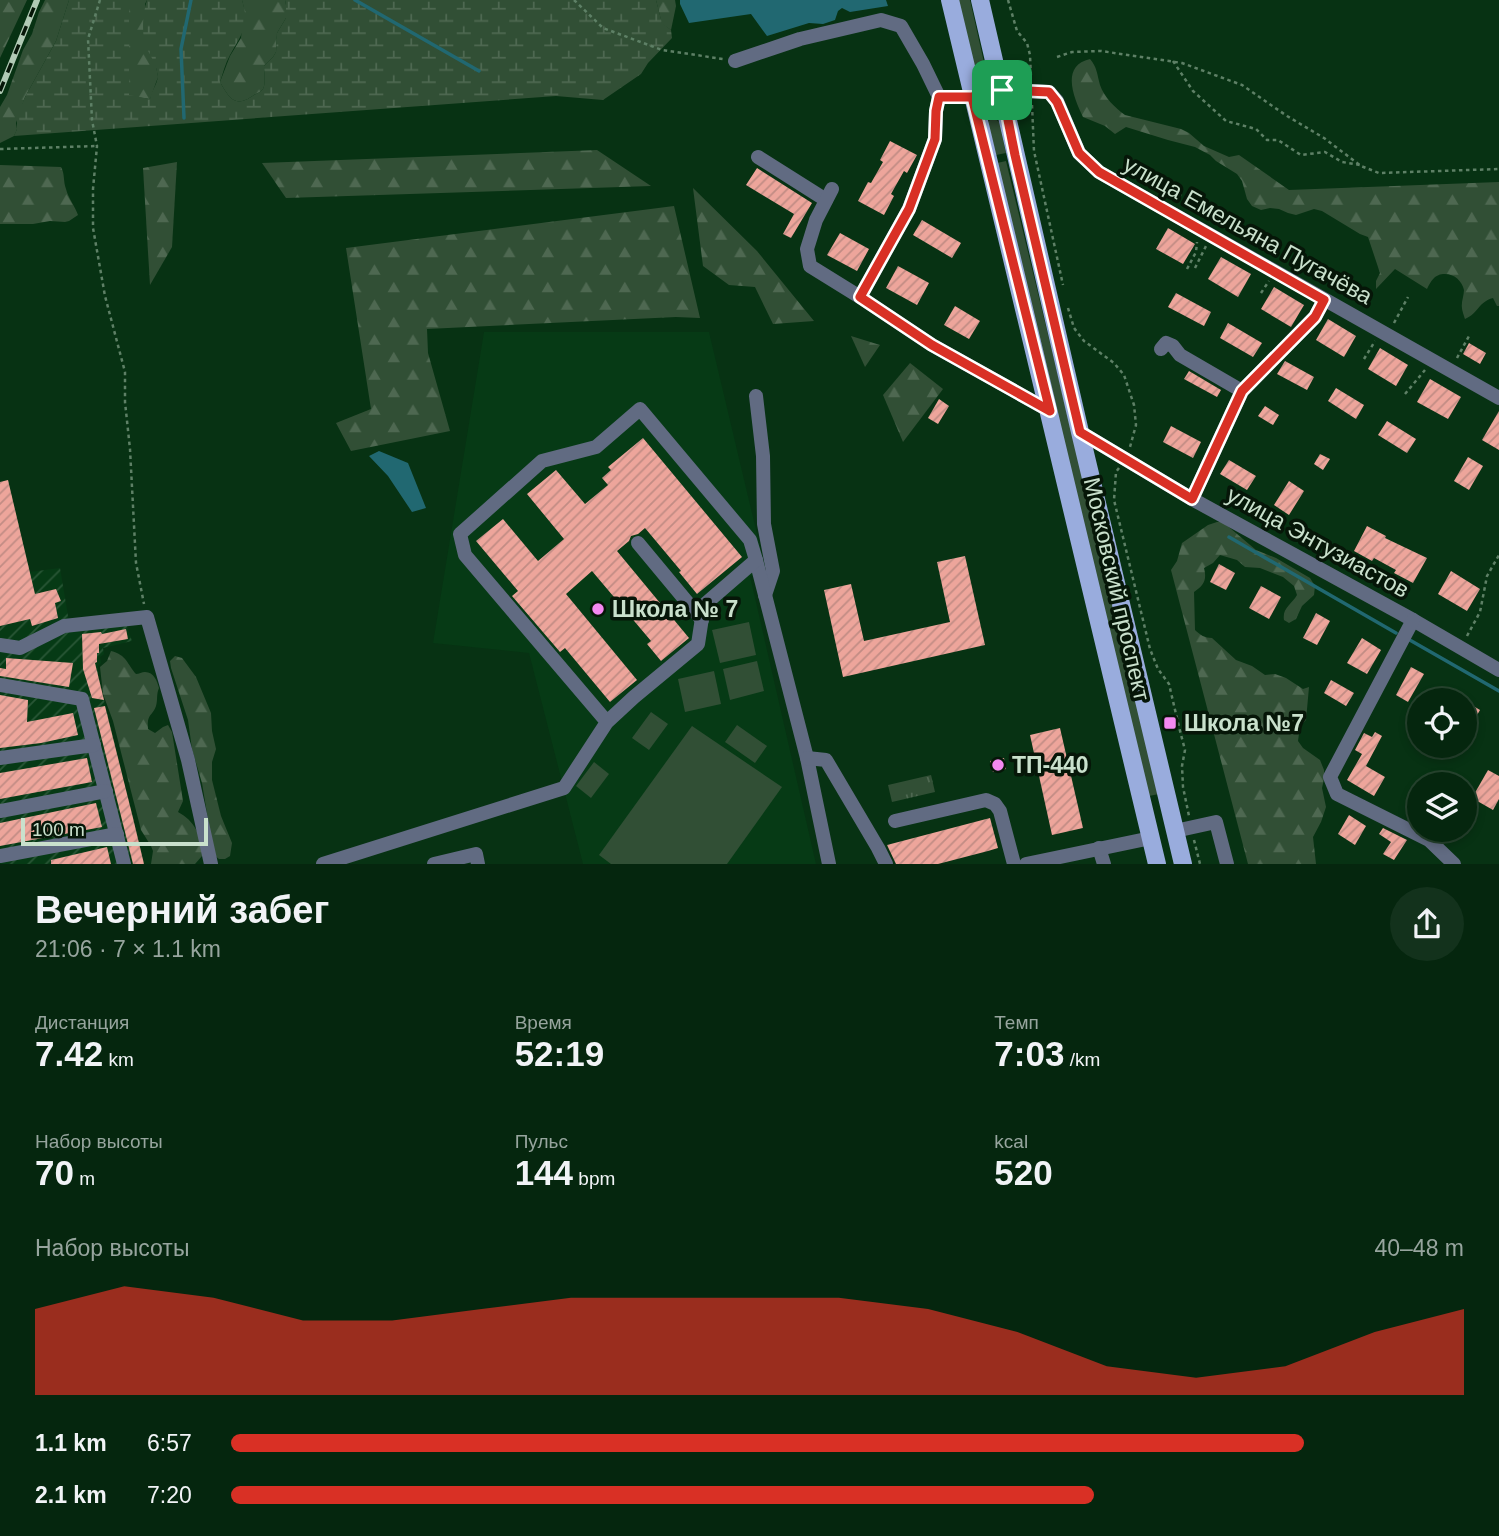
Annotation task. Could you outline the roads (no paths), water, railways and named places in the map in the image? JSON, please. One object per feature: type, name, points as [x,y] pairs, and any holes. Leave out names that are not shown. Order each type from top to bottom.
[{"type":"main road","name":"Московский проспект","points":[[950,0],[1157,864]]},
{"type":"main road","name":"Московский проспект","points":[[981,0],[1080,432],[1183,829],[1183,864]]},
{"type":"main road","points":[[972,97],[1002,90]]},
{"type":"main road","points":[[1151,838],[1183,829]]},
{"type":"street","points":[[735,61],[800,38],[881,20],[901,26],[923,64],[939,97],[935,139],[909,209],[860,297]]},
{"type":"street","name":"улица Емельяна Пугачёва","points":[[1002,90],[1049,92],[1057,102],[1079,153],[1099,172],[1499,398]]},
{"type":"street","points":[[939,97],[972,97]]},
{"type":"street","points":[[758,157],[829,195],[816,220],[807,249],[810,266],[932,345],[1050,411]]},
{"type":"street","points":[[1192,499],[1242,391],[1315,317],[1324,300]]},
{"type":"street","points":[[1161,349],[1166,343],[1173,346],[1180,355],[1242,391]]},
{"type":"street","points":[[756,396],[763,456],[764,524],[773,571],[765,595]]},
{"type":"street","points":[[607,722],[465,555],[460,534],[542,461],[596,447],[640,409],[750,540],[807,758],[830,864]]},
{"type":"street","name":"улица Энтузиастов","points":[[1080,432],[1192,499],[1499,670]]},
{"type":"street","points":[[638,543],[702,620]]},
{"type":"street","points":[[323,864],[564,788],[607,722],[698,644],[704,606],[756,560]]},
{"type":"street","points":[[0,645],[20,648],[64,626],[147,617],[188,760],[211,864]]},
{"type":"street","points":[[1413,621],[1330,777],[1337,794],[1429,840],[1454,864]]},
{"type":"street","points":[[0,685],[82,699],[124,864]]},
{"type":"street","points":[[0,758],[94,745]]},
{"type":"street","points":[[807,758],[826,760],[886,864]]},
{"type":"street","points":[[0,811],[106,791]]},
{"type":"street","points":[[895,821],[986,800],[995,804],[1000,811],[1014,864]]},
{"type":"street","points":[[1183,829],[1216,822],[1227,864]]},
{"type":"street","points":[[0,856],[117,834]]},
{"type":"street","points":[[1026,864],[1151,838]]},
{"type":"street","points":[[1099,848],[1104,864]]},
{"type":"street","points":[[434,864],[476,854],[478,864]]},
{"type":"water","points":[[680,0],[886,0],[888,6],[850,12],[842,8],[835,20],[823,24],[809,23],[767,36],[751,14],[689,23]]},
{"type":"water","points":[[379,451],[408,463],[426,508],[412,512],[388,476],[369,456]]},
{"type":"waterway","points":[[184,118],[181,49],[191,0]]},
{"type":"waterway","points":[[355,0],[479,71]]},
{"type":"waterway","points":[[1229,537],[1396,633]]},
{"type":"waterway","points":[[1408,639],[1499,691]]},
{"type":"railway","points":[[0,91],[37,0]]},
{"type":"place","name":"Школа № 7","points":[[598,609]]},
{"type":"place","name":"Школа №7","points":[[1170,723]]},
{"type":"place","name":"ТП-440","points":[[998,765]]}]
